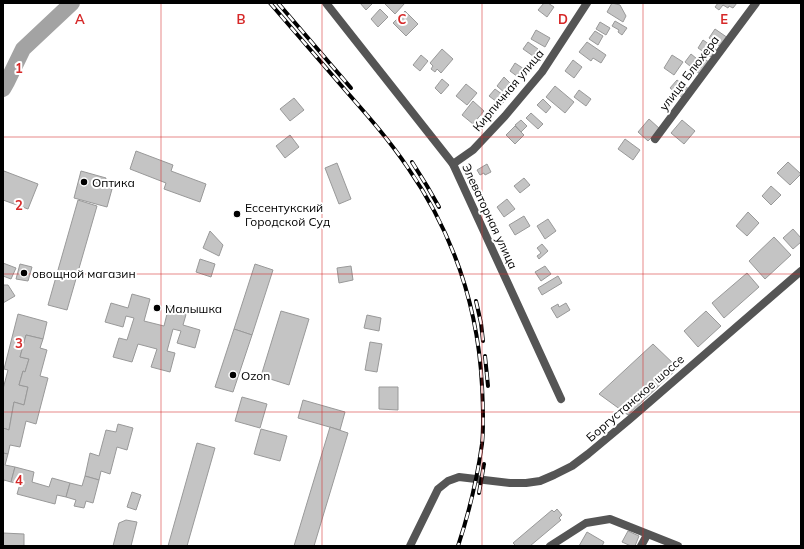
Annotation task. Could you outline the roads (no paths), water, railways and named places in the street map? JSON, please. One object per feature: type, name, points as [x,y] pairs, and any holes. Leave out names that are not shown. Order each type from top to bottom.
[{"type":"street","name":"Элеваторная улица","points":[[326,3],[453,164],[561,398]]},
{"type":"street","name":"Кирпичная улица","points":[[453,164],[473,150],[505,116],[542,72],[587,3]]},
{"type":"street","name":"улица Блюхера","points":[[655,138],[756,3]]},
{"type":"street","name":"Боргустанское шоссе","points":[[410,546],[438,489],[448,481],[459,477],[510,483],[526,483],[540,481],[572,466],[630,419],[801,271]]},
{"type":"street","points":[[550,546],[586,523],[610,519],[647,535],[678,546]]},
{"type":"street","points":[[641,546],[647,535]]},
{"type":"waterway","points":[[3,89],[23,49],[72,3]]},
{"type":"railway","points":[[270,3],[371,119],[401,158],[424,193],[438,218],[460,272],[469,299],[480,357],[483,422],[482,444],[475,483],[458,546]]},
{"type":"railway","points":[[278,3],[351,88]]},
{"type":"railway","points":[[412,162],[439,207]]},
{"type":"railway","points":[[476,301],[483,341]]},
{"type":"railway","points":[[485,356],[488,386]]},
{"type":"railway","points":[[479,493],[484,464]]},
{"type":"place","name":"Оптика","points":[[84,182]]},
{"type":"place","name":"Ессентукский Городской Суд","points":[[237,214]]},
{"type":"place","name":"овощной магазин","points":[[24,273]]},
{"type":"place","name":"Малышка","points":[[157,308]]},
{"type":"place","name":"Ozon","points":[[233,375]]}]
